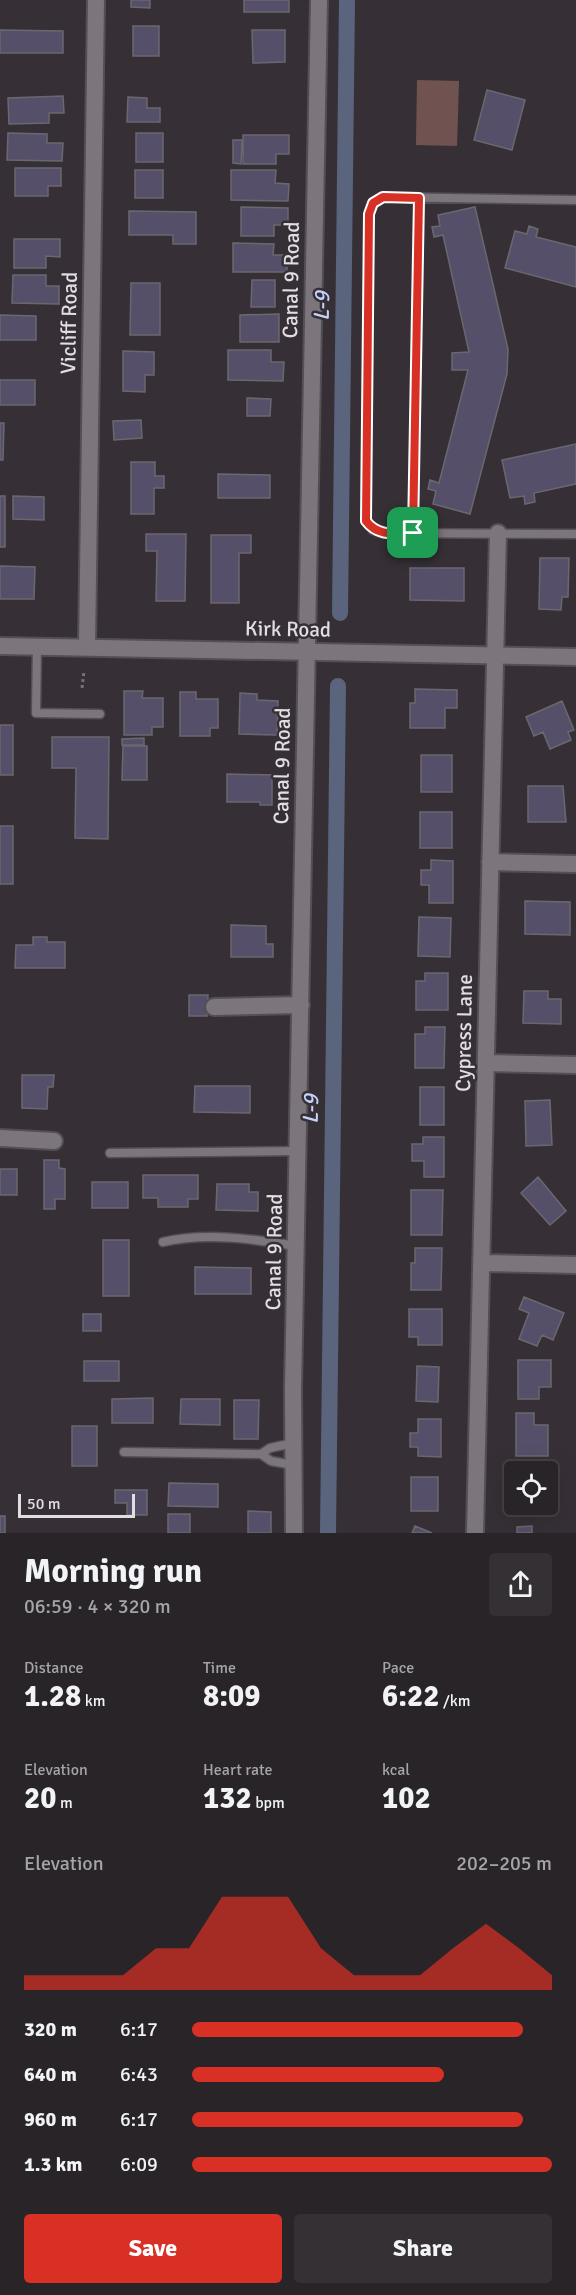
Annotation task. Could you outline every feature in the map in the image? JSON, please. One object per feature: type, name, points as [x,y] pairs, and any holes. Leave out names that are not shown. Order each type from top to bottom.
[{"type":"street","name":"Vicliff Road","points":[[87,647],[96,0]]},
{"type":"street","name":"Canal 9 Road","points":[[294,1533],[293,1443],[305,651],[319,0]]},
{"type":"street","name":"Cypress Lane","points":[[475,1533],[498,534]]},
{"type":"street","name":"Kirk Road","points":[[0,646],[576,657]]},
{"type":"street","points":[[490,862],[576,864]]},
{"type":"street","points":[[214,1007],[301,1005]]},
{"type":"street","points":[[486,1063],[576,1065]]},
{"type":"street","points":[[0,1138],[54,1141]]},
{"type":"street","points":[[482,1263],[576,1265]]},
{"type":"lane","points":[[576,200],[383,197],[373,203],[369,214],[366,521],[373,530],[383,533],[576,534]]},
{"type":"lane","points":[[413,533],[419,198]]},
{"type":"lane","points":[[37,646],[36,713],[100,714]]},
{"type":"lane","points":[[110,1153],[299,1150]]},
{"type":"lane","points":[[163,1242],[197,1238],[246,1239],[296,1246]]},
{"type":"lane","points":[[261,1454],[270,1448],[293,1443]]},
{"type":"lane","points":[[124,1452],[261,1454],[271,1461],[293,1466]]},
{"type":"path","points":[[82,688],[84,671]]},
{"type":"shaded area","points":[[417,80],[459,81],[457,146],[416,145]]},
{"type":"building","points":[[131,0],[150,0],[150,8],[131,7]]},
{"type":"building","points":[[244,0],[289,0],[289,12],[244,12]]},
{"type":"building","points":[[133,26],[159,26],[159,56],[133,56]]},
{"type":"building","points":[[0,30],[63,31],[63,53],[0,53]]},
{"type":"building","points":[[252,30],[285,30],[285,62],[253,63]]},
{"type":"building","points":[[487,90],[525,100],[512,150],[474,140]]},
{"type":"building","points":[[63,96],[64,113],[49,113],[49,123],[9,124],[8,98]]},
{"type":"building","points":[[128,97],[147,98],[147,108],[160,108],[160,122],[127,122]]},
{"type":"building","points":[[8,133],[47,134],[47,143],[63,143],[62,161],[7,160]]},
{"type":"building","points":[[136,133],[163,133],[163,162],[136,162]]},
{"type":"building","points":[[243,135],[289,135],[289,154],[276,154],[276,164],[243,164]]},
{"type":"building","points":[[233,140],[242,140],[241,164],[233,163]]},
{"type":"building","points":[[15,168],[61,168],[61,186],[48,186],[48,196],[15,196]]},
{"type":"building","points":[[135,170],[163,170],[163,198],[135,198]]},
{"type":"building","points":[[231,170],[276,170],[275,183],[289,184],[288,201],[231,200]]},
{"type":"building","points":[[241,207],[288,208],[288,225],[274,225],[274,236],[241,236]]},
{"type":"building","points":[[475,207],[508,349],[507,374],[470,514],[433,504],[436,491],[428,489],[430,480],[439,483],[468,370],[452,370],[452,353],[469,352],[443,235],[434,237],[432,227],[440,226],[438,215]]},
{"type":"building","points":[[129,211],[196,212],[196,244],[173,244],[173,235],[129,235]]},
{"type":"building","points":[[529,226],[538,229],[536,237],[576,247],[576,287],[505,268],[515,231],[527,234]]},
{"type":"building","points":[[14,239],[60,239],[60,257],[46,256],[46,268],[14,268]]},
{"type":"building","points":[[233,243],[274,244],[273,255],[287,255],[287,272],[233,272]]},
{"type":"building","points":[[13,275],[46,275],[46,286],[59,286],[59,304],[12,303]]},
{"type":"building","points":[[252,280],[275,280],[275,307],[251,307]]},
{"type":"building","points":[[131,283],[160,283],[160,335],[130,335]]},
{"type":"building","points":[[279,314],[279,342],[240,342],[240,315]]},
{"type":"building","points":[[0,315],[36,316],[36,340],[0,340]]},
{"type":"building","points":[[228,350],[271,350],[271,362],[284,362],[283,381],[228,380]]},
{"type":"building","points":[[123,351],[154,352],[154,375],[145,375],[145,392],[123,391]]},
{"type":"building","points":[[0,380],[35,380],[35,405],[0,405]]},
{"type":"building","points":[[247,398],[271,399],[270,416],[247,416]]},
{"type":"building","points":[[141,420],[142,438],[114,440],[113,421]]},
{"type":"building","points":[[0,423],[4,423],[3,460],[0,460]]},
{"type":"building","points":[[576,444],[576,484],[534,493],[535,502],[525,504],[524,496],[510,498],[502,460]]},
{"type":"building","points":[[131,462],[155,462],[155,476],[164,476],[164,488],[154,488],[154,514],[131,514]]},
{"type":"building","points":[[218,474],[270,475],[270,498],[218,498]]},
{"type":"building","points":[[0,496],[5,496],[5,547],[0,547]]},
{"type":"building","points":[[13,496],[44,497],[44,520],[13,519]]},
{"type":"building","points":[[146,534],[186,534],[185,601],[156,601],[157,551],[146,551]]},
{"type":"building","points":[[211,535],[251,535],[251,553],[239,553],[239,603],[211,603]]},
{"type":"building","points":[[540,558],[569,558],[568,597],[562,597],[561,610],[539,609]]},
{"type":"building","points":[[0,566],[35,567],[34,599],[0,599]]},
{"type":"building","points":[[410,568],[464,568],[464,601],[410,600]]},
{"type":"building","points":[[415,689],[457,690],[457,708],[445,708],[445,728],[410,728],[410,703],[415,703]]},
{"type":"building","points":[[124,691],[143,691],[142,698],[163,698],[163,727],[152,727],[152,735],[124,735]]},
{"type":"building","points":[[180,692],[196,692],[196,699],[218,699],[218,728],[210,728],[210,736],[180,736]]},
{"type":"building","points":[[240,693],[257,694],[257,700],[278,701],[277,735],[239,734]]},
{"type":"building","points":[[562,701],[574,730],[568,732],[571,740],[550,749],[543,732],[534,736],[526,717]]},
{"type":"building","points":[[0,725],[13,725],[13,775],[0,775]]},
{"type":"building","points":[[52,737],[109,737],[108,839],[75,838],[76,768],[52,768]]},
{"type":"building","points":[[144,738],[144,745],[122,745],[122,739]]},
{"type":"building","points":[[123,746],[147,746],[147,780],[122,780]]},
{"type":"building","points":[[421,755],[452,755],[452,792],[421,792]]},
{"type":"building","points":[[227,774],[272,775],[272,805],[260,805],[260,802],[227,802]]},
{"type":"building","points":[[528,786],[563,786],[566,822],[528,822]]},
{"type":"building","points":[[420,812],[452,812],[452,848],[420,848]]},
{"type":"building","points":[[0,826],[13,826],[13,884],[0,884]]},
{"type":"building","points":[[431,860],[453,861],[453,903],[429,903],[429,885],[421,885],[421,870],[431,870]]},
{"type":"building","points":[[525,901],[570,902],[570,935],[525,934]]},
{"type":"building","points":[[419,917],[451,918],[450,957],[418,956]]},
{"type":"building","points":[[231,925],[266,926],[266,944],[273,944],[273,957],[231,957]]},
{"type":"building","points":[[33,937],[47,937],[47,942],[65,942],[65,968],[15,968],[16,945],[33,945]]},
{"type":"building","points":[[425,973],[448,973],[448,1010],[416,1010],[416,981],[425,981]]},
{"type":"building","points":[[524,991],[548,991],[548,999],[561,999],[561,1024],[523,1023]]},
{"type":"building","points":[[189,995],[208,995],[207,1016],[189,1016]]},
{"type":"building","points":[[425,1027],[445,1027],[444,1068],[415,1068],[415,1034],[425,1034]]},
{"type":"building","points":[[22,1075],[54,1075],[53,1087],[48,1087],[47,1109],[22,1108]]},
{"type":"building","points":[[195,1086],[250,1086],[250,1113],[194,1112]]},
{"type":"building","points":[[420,1087],[444,1087],[444,1125],[420,1125]]},
{"type":"building","points":[[550,1100],[552,1145],[526,1146],[525,1101]]},
{"type":"building","points":[[423,1137],[444,1137],[444,1177],[424,1177],[424,1161],[412,1161],[412,1144],[423,1144]]},
{"type":"building","points":[[44,1160],[59,1160],[59,1168],[65,1169],[65,1199],[55,1199],[55,1209],[44,1209]]},
{"type":"building","points":[[0,1169],[17,1169],[17,1195],[0,1195]]},
{"type":"building","points":[[143,1175],[198,1175],[198,1199],[188,1199],[188,1207],[158,1207],[158,1198],[143,1198]]},
{"type":"building","points":[[538,1177],[566,1211],[550,1225],[521,1193]]},
{"type":"building","points":[[92,1182],[128,1182],[128,1208],[92,1208]]},
{"type":"building","points":[[217,1184],[249,1184],[249,1192],[258,1192],[258,1211],[216,1210]]},
{"type":"building","points":[[411,1190],[443,1190],[442,1235],[411,1235]]},
{"type":"building","points":[[103,1240],[129,1240],[129,1296],[103,1296]]},
{"type":"building","points":[[415,1248],[442,1248],[441,1290],[411,1290],[411,1263],[415,1263]]},
{"type":"building","points":[[195,1267],[251,1268],[251,1294],[195,1294]]},
{"type":"building","points":[[524,1297],[564,1313],[553,1340],[542,1335],[537,1346],[519,1339],[529,1313],[519,1309]]},
{"type":"building","points":[[409,1309],[442,1309],[442,1345],[418,1345],[418,1337],[409,1337]]},
{"type":"building","points":[[83,1314],[101,1314],[101,1331],[83,1331]]},
{"type":"building","points":[[518,1360],[551,1360],[551,1387],[539,1387],[539,1399],[518,1399]]},
{"type":"building","points":[[84,1361],[119,1361],[119,1381],[84,1381]]},
{"type":"building","points":[[417,1366],[439,1367],[438,1402],[416,1401]]},
{"type":"building","points":[[153,1398],[153,1423],[112,1423],[112,1399]]},
{"type":"building","points":[[181,1399],[220,1399],[220,1425],[180,1424]]},
{"type":"building","points":[[234,1400],[259,1400],[258,1439],[234,1439]]},
{"type":"building","points":[[516,1413],[534,1413],[534,1425],[548,1425],[548,1456],[516,1456]]},
{"type":"building","points":[[418,1419],[441,1419],[441,1457],[418,1456],[418,1447],[410,1447],[410,1433],[418,1433]]},
{"type":"building","points":[[72,1426],[97,1426],[97,1466],[72,1466]]},
{"type":"building","points":[[411,1477],[438,1477],[438,1511],[411,1511]]},
{"type":"building","points":[[169,1483],[218,1484],[218,1507],[168,1506]]},
{"type":"building","points":[[115,1490],[147,1490],[147,1515],[127,1515],[127,1503],[115,1503]]},
{"type":"building","points":[[248,1511],[271,1512],[271,1533],[248,1533]]},
{"type":"building","points":[[168,1514],[190,1514],[190,1533],[168,1533]]},
{"type":"building","points":[[0,1516],[5,1516],[5,1533],[0,1533]]},
{"type":"building","points":[[415,1526],[432,1533],[412,1533]]},
{"type":"building","points":[[532,1526],[532,1533],[517,1533],[517,1527]]},
{"type":"waterway","name":"L-9","points":[[340,613],[347,0]]},
{"type":"waterway","name":"L-9","points":[[328,1533],[338,686]]},
{"type":"route","points":[[383,197],[419,198],[413,533],[383,533],[373,530],[366,521],[369,214],[373,203],[383,197]]}]
